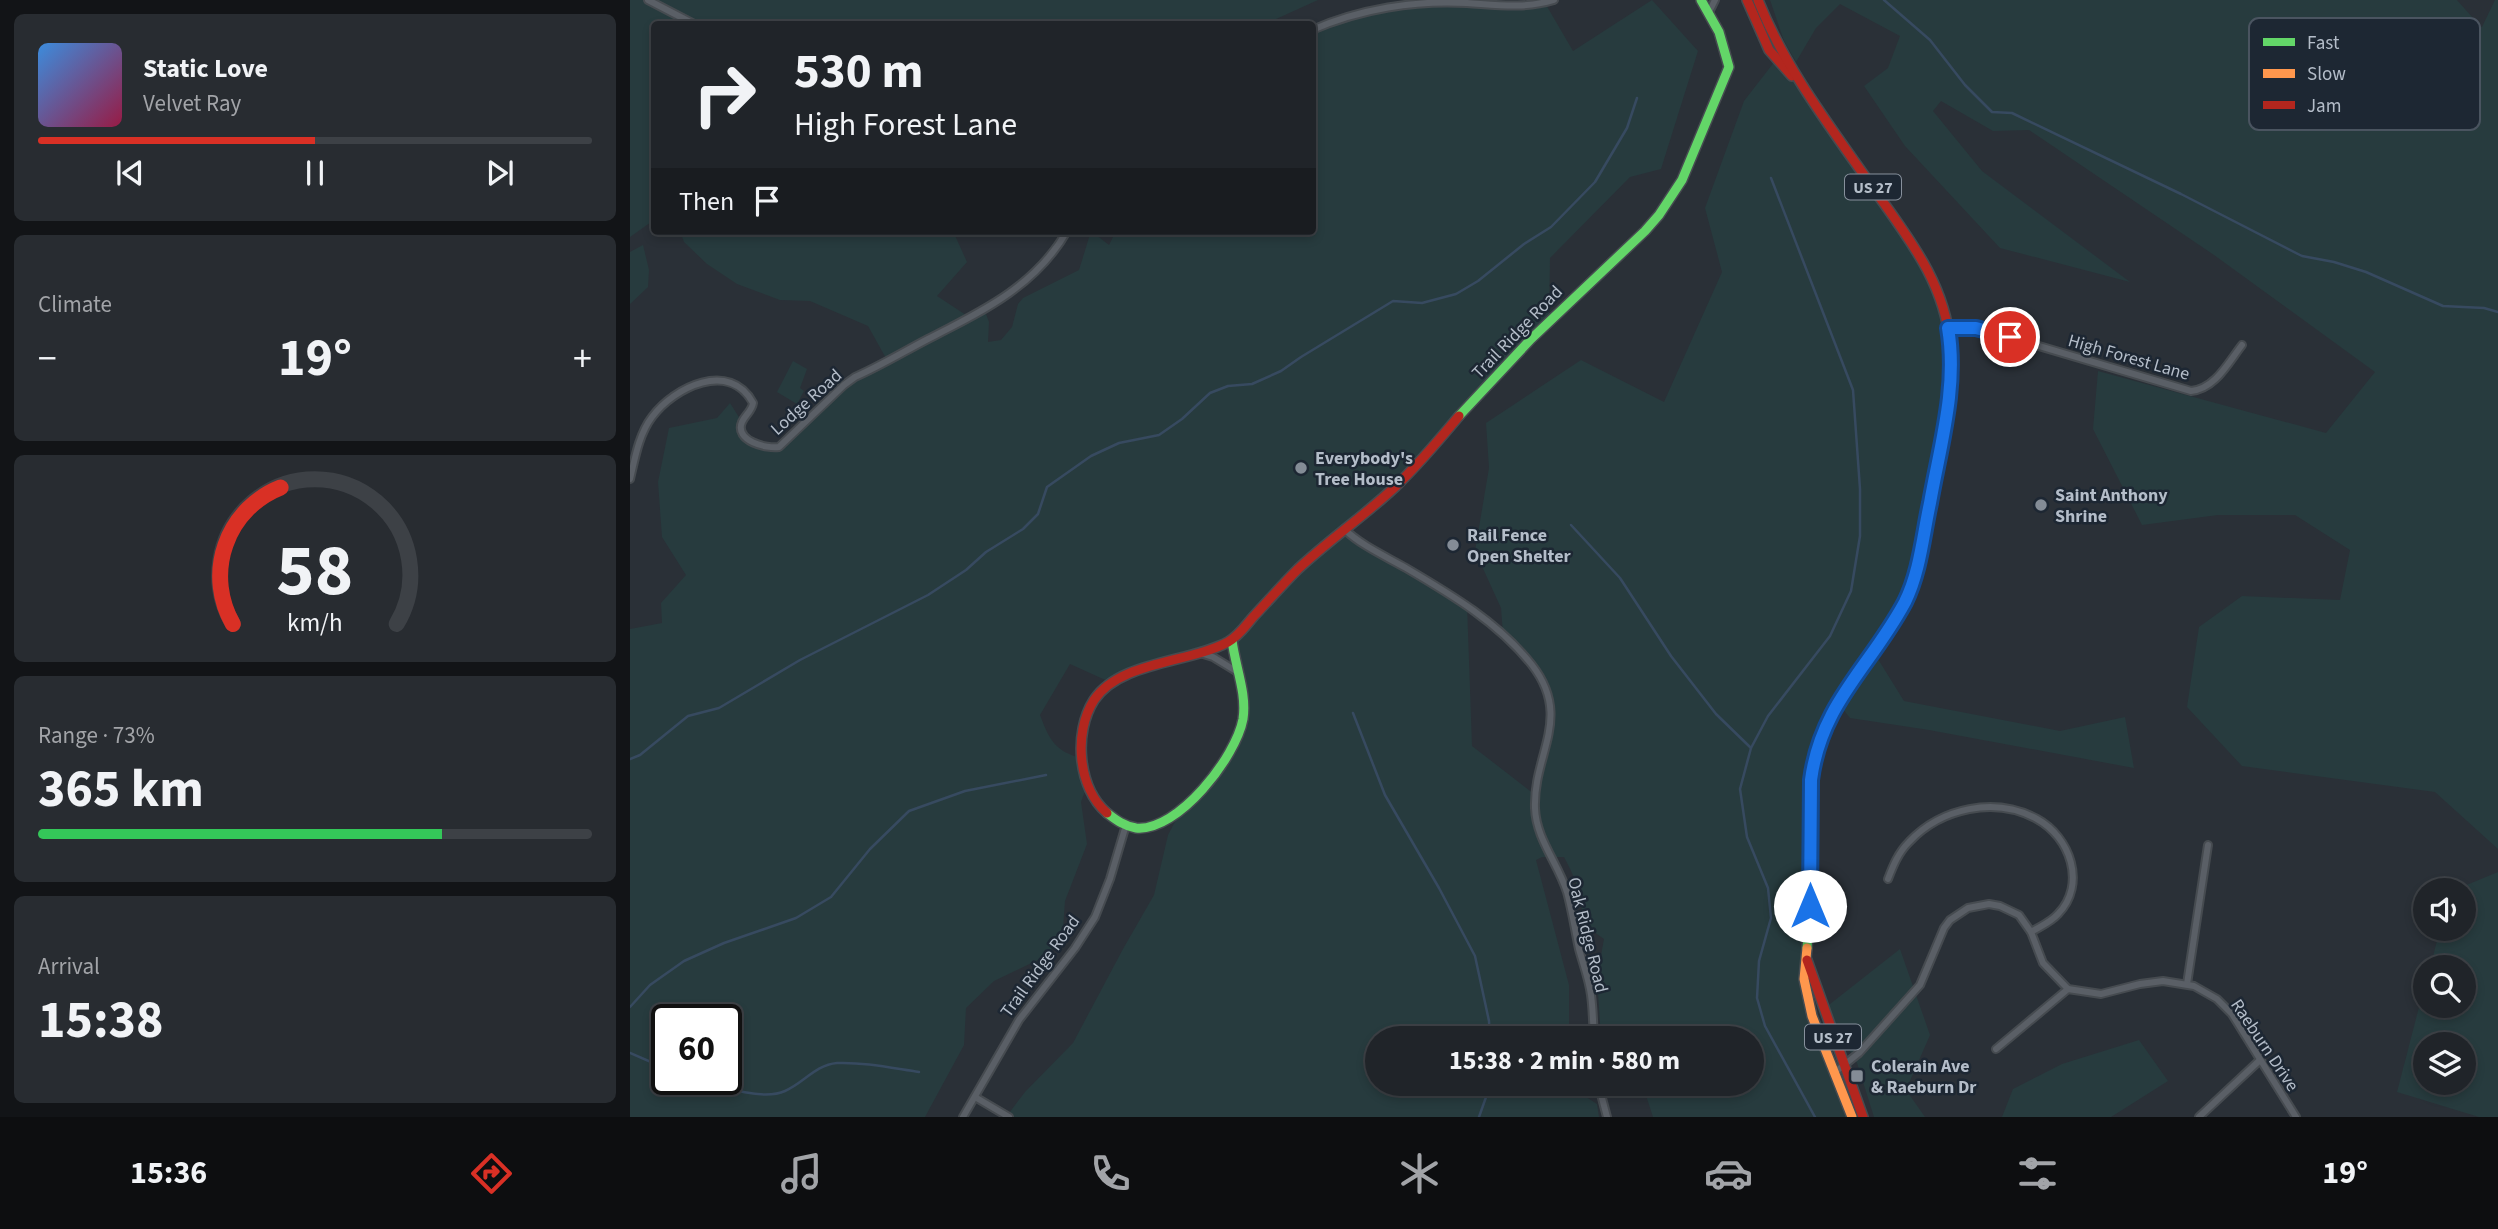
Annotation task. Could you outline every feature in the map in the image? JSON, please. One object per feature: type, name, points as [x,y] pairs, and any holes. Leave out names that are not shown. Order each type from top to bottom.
[{"type":"main road","name":"Trail Ridge Road","points":[[1126,825],[1103,810],[1092,793],[1086,775],[1082,744],[1092,704],[1104,690],[1122,678],[1232,640],[1290,578],[1411,471],[1502,368],[1549,320],[1645,231],[1672,198],[1687,170],[1727,74],[1725,48],[1701,0]]},
{"type":"main road","name":"US 27","points":[[1746,0],[1761,37],[1775,61],[1796,78]]},
{"type":"main road","name":"US 27","points":[[1758,0],[1770,30],[1796,78],[1917,249],[1936,285],[1948,328],[1951,379],[1947,412],[1910,591],[1837,702],[1813,763],[1810,906],[1804,979],[1807,1002],[1852,1117]]},
{"type":"main road","points":[[1126,825],[1140,828],[1156,826],[1168,820],[1200,792],[1236,740],[1244,706],[1232,640]]},
{"type":"main road","name":"US 27","points":[[1805,956],[1863,1117]]},
{"type":"street","points":[[648,0],[688,21]]},
{"type":"street","points":[[1316,28],[1353,14],[1413,5],[1468,3],[1515,7],[1554,0]]},
{"type":"street","points":[[1709,12],[1715,0]]},
{"type":"street","name":"Lodge Road","points":[[630,479],[646,425],[659,408],[695,383],[721,381],[741,388],[753,403],[740,428],[743,434],[760,446],[771,449],[779,447],[855,377],[970,318],[1018,288],[1044,263],[1064,235]]},
{"type":"street","name":"High Forest Lane","points":[[1948,328],[1985,330],[2191,391],[2210,385],[2242,345]]},
{"type":"street","name":"Oak Ridge Road","points":[[1343,529],[1362,544],[1467,604],[1503,634],[1541,678],[1549,703],[1551,728],[1535,795],[1536,817],[1542,839],[1566,889],[1591,994],[1593,1026]]},
{"type":"street","points":[[1199,653],[1213,657],[1236,671]]},
{"type":"street","points":[[1888,879],[1897,858],[1908,843],[1934,822],[1962,811],[1996,806],[2026,813],[2050,828],[2061,841],[2072,863],[2073,875],[2072,889],[2060,913],[2031,932]]},
{"type":"street","name":"Trail Ridge Road","points":[[963,1117],[1019,1020],[1075,948],[1095,917],[1126,825]]},
{"type":"street","points":[[2187,984],[2208,845]]},
{"type":"street","points":[[1834,1073],[1859,1053],[1920,985],[1944,928],[1959,913],[1979,905],[2000,906],[2019,915],[2031,932],[2043,962],[2068,989],[1996,1049]]},
{"type":"street","name":"Raeburn Drive","points":[[2068,989],[2101,994],[2151,981],[2187,984],[2204,991],[2232,1014],[2296,1117]]},
{"type":"street","points":[[2199,1117],[2260,1060]]},
{"type":"street","points":[[1601,1096],[1607,1117]]},
{"type":"street","points":[[975,1097],[1009,1117]]},
{"type":"green space","points":[[630,0],[1318,0],[1272,21],[651,21],[651,222],[630,237]]},
{"type":"green space","points":[[1652,0],[1698,51],[1661,169],[1630,177],[1550,258],[1549,320],[1432,447],[1344,529],[1467,604],[1472,746],[1534,794],[1551,717],[1541,678],[1503,634],[1501,608],[1475,551],[1489,468],[1486,423],[1581,360],[1664,402],[1722,272],[1705,208],[1744,101],[1775,61],[1796,78],[1918,249],[1941,302],[1951,379],[1910,591],[1873,651],[1904,701],[2060,731],[2125,717],[2134,768],[1850,718],[1838,703],[1813,763],[1804,979],[1852,1117],[1653,1117],[1646,1096],[1764,1096],[1764,1026],[1600,1026],[1597,977],[1604,939],[1583,924],[1578,889],[1564,857],[1542,857],[1536,860],[1569,985],[1569,1026],[1365,1026],[1365,1096],[1586,1096],[1597,1104],[1599,1117],[1006,1117],[1025,1092],[1073,1043],[1154,895],[1168,835],[1180,812],[1201,792],[1242,720],[1232,640],[1112,683],[1070,664],[1040,715],[1054,743],[1065,752],[1082,758],[1088,783],[1081,802],[1087,844],[1065,901],[1063,929],[1048,955],[994,981],[966,1008],[964,1045],[925,1117],[630,1117],[630,629],[662,623],[661,603],[686,575],[662,537],[658,482],[669,428],[717,418],[730,403],[742,422],[740,428],[750,440],[779,447],[844,385],[887,360],[868,326],[810,301],[780,300],[737,284],[707,264],[684,242],[681,235],[955,235],[967,262],[937,296],[969,317],[984,309],[989,322],[988,342],[1001,340],[1012,327],[1018,304],[1023,298],[1079,270],[1090,235],[1096,235],[1109,245],[1114,235],[1316,235],[1316,29],[1369,13],[1456,4],[1545,3],[1573,51]]},
{"type":"green space","points":[[1770,0],[2457,0],[2473,18],[2249,18],[2249,130],[2480,130],[2480,26],[2482,27],[2495,0],[2498,0],[2498,849],[2435,792],[2242,766],[2187,707],[2199,627],[2242,596],[2340,600],[2350,550],[2295,515],[2218,515],[2142,525],[2093,429],[2098,371],[2326,433],[2375,372],[2214,255],[2029,130],[1993,131],[1941,101],[1933,111],[1982,171],[2130,282],[2000,248],[1905,146],[1864,86],[1888,68],[1900,36],[1840,4],[1816,28],[1796,62],[1784,41]]},
{"type":"green space","points":[[643,245],[649,270],[648,287],[630,304],[630,252]]},
{"type":"green space","points":[[793,361],[807,369],[800,388],[804,391],[797,404],[777,392]]},
{"type":"green space","points":[[2498,872],[2498,1117],[2479,1117],[2397,1092],[2416,1018],[2476,1018],[2476,955],[2433,955],[2437,941],[2476,941],[2476,881]]},
{"type":"green space","points":[[1900,949],[1930,1035],[1906,1090],[1925,1117],[1874,1117],[1857,1063],[1825,1008]]},
{"type":"green space","points":[[2139,1040],[2168,1081],[2111,1117],[2002,1117],[2013,1089],[2062,1064]]},
{"type":"waterway","points":[[1884,0],[1930,40],[1965,85],[1992,112],[2012,113],[2302,256],[2366,272],[2443,306],[2484,308],[2498,312]]},
{"type":"waterway","points":[[630,759],[640,755],[688,716],[719,708],[800,660],[928,595],[966,570],[986,552],[1023,529],[1038,514],[1047,487],[1091,456],[1119,443],[1159,435],[1182,419],[1210,393],[1228,386],[1252,384],[1281,371],[1393,301],[1422,303],[1456,294],[1478,281],[1524,244],[1551,227],[1595,182],[1627,128],[1637,98]]},
{"type":"waterway","points":[[1771,178],[1853,390],[1860,489],[1860,536],[1851,591],[1830,636],[1768,716],[1751,748],[1740,789],[1747,837],[1768,888],[1771,918],[1759,961],[1757,998],[1765,1026],[1815,1117]]},
{"type":"waterway","points":[[1571,525],[1620,578],[1671,656],[1716,714],[1751,748]]},
{"type":"waterway","points":[[1353,713],[1385,795],[1475,956],[1489,1026]]},
{"type":"waterway","points":[[630,1007],[650,985],[684,961],[724,943],[796,918],[831,897],[870,849],[909,811],[965,791],[1046,775]]},
{"type":"waterway","points":[[630,1053],[651,1062]]},
{"type":"waterway","points":[[742,1092],[776,1094],[792,1088],[822,1067],[837,1063],[868,1064],[919,1072]]},
{"type":"waterway","points":[[1479,1117],[1486,1096]]},
{"type":"traffic: fast","points":[[1459,416],[1531,339],[1645,231],[1682,180],[1729,67],[1719,32],[1701,0]]},
{"type":"traffic: fast","points":[[1807,948],[1811,780],[1819,743],[1837,702],[1910,591],[1921,548]]},
{"type":"traffic: fast","points":[[1107,813],[1132,827],[1152,826],[1169,818],[1186,805],[1217,771],[1229,753],[1243,719],[1242,689],[1232,640]]},
{"type":"traffic: slow","points":[[1807,948],[1804,979],[1812,1016],[1852,1117]]},
{"type":"traffic: jam","points":[[1747,0],[1769,50],[1792,76]]},
{"type":"traffic: jam","points":[[1758,0],[1795,73],[1910,240],[1932,279],[1947,321],[1951,369],[1949,395],[1942,446],[1921,548]]},
{"type":"traffic: jam","points":[[1107,813],[1090,789],[1082,760],[1083,728],[1094,700],[1120,677],[1212,649],[1232,640],[1298,569],[1404,479],[1459,416]]},
{"type":"traffic: jam","points":[[1807,960],[1863,1117]]},
{"type":"place","name":"Everybody's Tree House","points":[[1301,468]]},
{"type":"place","name":"Saint Anthony Shrine","points":[[2041,505]]},
{"type":"place","name":"Rail Fence Open Shelter","points":[[1453,545]]},
{"type":"place","name":"Colerain Ave & Raeburn Dr","points":[[1857,1076]]},
{"type":"route","points":[[1810,906],[1813,763],[1837,702],[1910,591],[1947,412],[1951,379],[1948,328],[1976,328],[2010,337]]}]
